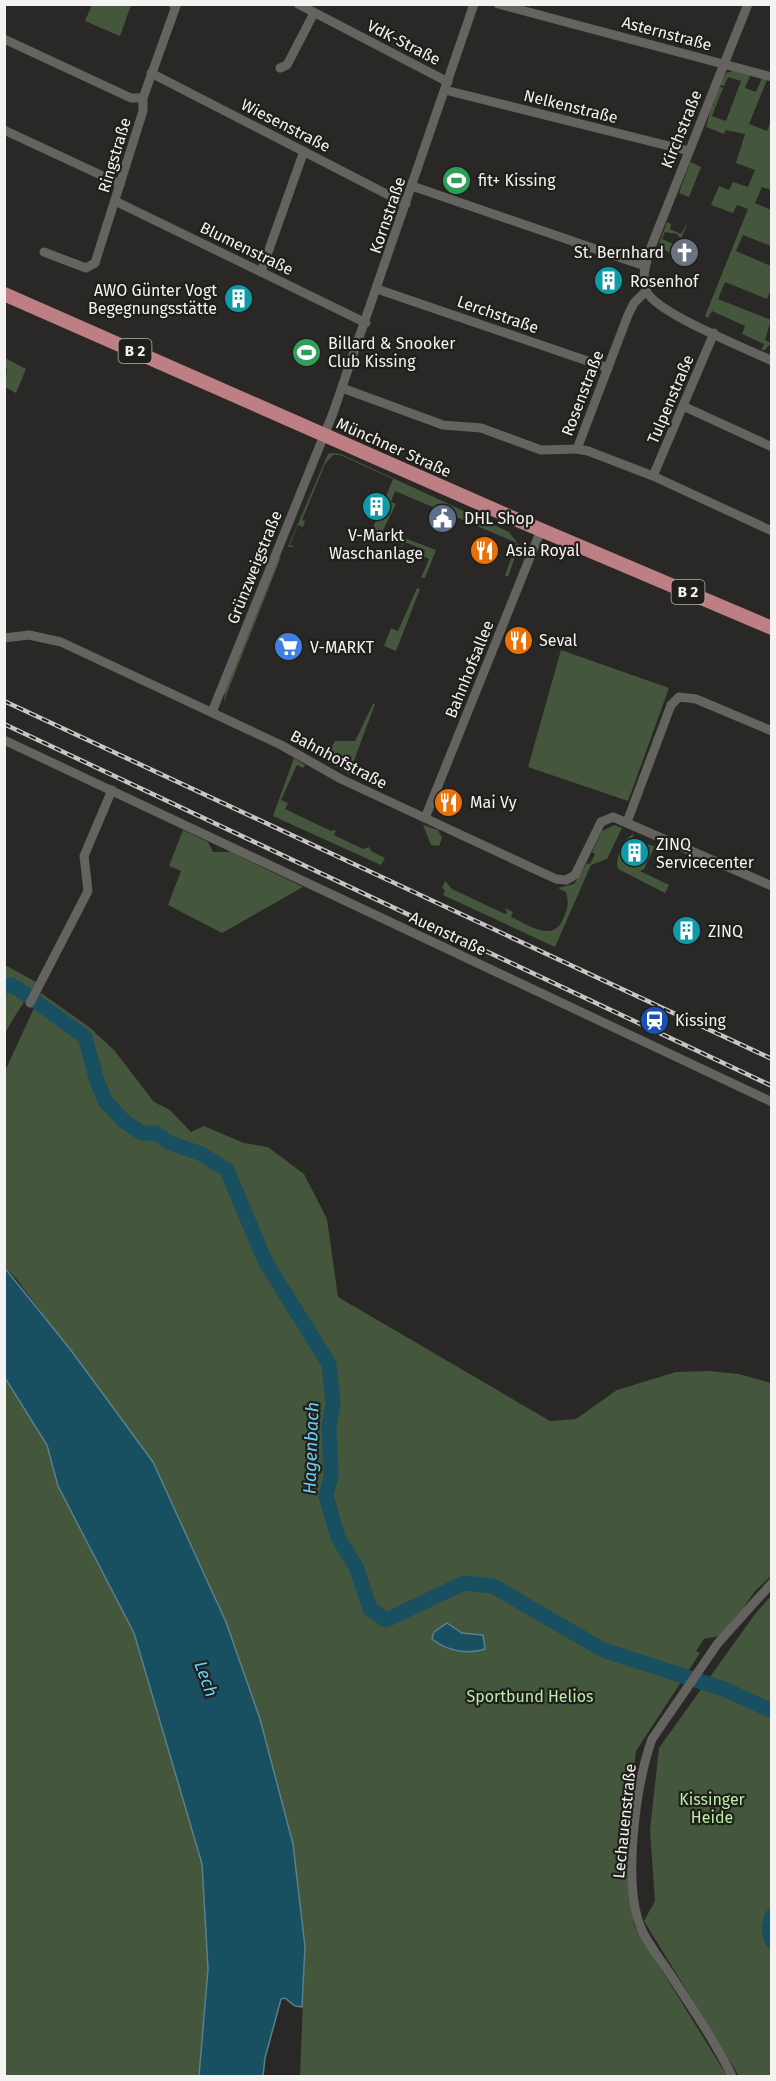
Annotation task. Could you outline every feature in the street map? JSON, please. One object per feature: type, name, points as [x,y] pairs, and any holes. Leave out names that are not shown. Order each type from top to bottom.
[{"type":"main road","name":"Münchner Straße","points":[[4,294],[541,530],[771,628]]},
{"type":"street","name":"VdK-Straße","points":[[298,4],[446,86]]},
{"type":"street","name":"Kornstraße","points":[[324,433],[366,322],[474,4]]},
{"type":"street","name":"Asternstraße","points":[[498,4],[771,77]]},
{"type":"street","name":"Kirchstraße","points":[[645,266],[688,151],[748,4]]},
{"type":"street","name":"Ringstraße","points":[[44,252],[80,266],[91,267],[98,258],[143,111],[143,98],[175,5]]},
{"type":"street","points":[[280,68],[286,65],[314,13]]},
{"type":"street","points":[[4,39],[131,98],[143,98]]},
{"type":"street","name":"Wiesenstraße","points":[[151,73],[406,204]]},
{"type":"street","name":"Nelkenstraße","points":[[446,86],[688,151]]},
{"type":"street","points":[[4,130],[120,184]]},
{"type":"street","points":[[261,272],[304,151]]},
{"type":"street","points":[[412,186],[645,266],[646,291],[657,305],[771,359]]},
{"type":"street","name":"Blumenstraße","points":[[115,201],[366,322]]},
{"type":"street","name":"Lerchstraße","points":[[377,289],[608,368]]},
{"type":"street","name":"Rosenstraße","points":[[342,388],[443,425],[481,428],[541,450],[577,449],[628,315],[634,303],[646,291]]},
{"type":"street","name":"Tulpenstraße","points":[[653,476],[714,333]]},
{"type":"street","points":[[683,406],[771,447]]},
{"type":"street","name":"Grünzweigstraße","points":[[212,712],[324,433]]},
{"type":"street","points":[[577,449],[653,476],[771,531]]},
{"type":"street","name":"Bahnhofsallee","points":[[425,818],[541,530]]},
{"type":"street","name":"Bahnhofstraße","points":[[4,638],[29,635],[62,642],[281,745],[341,779],[556,879],[566,880],[575,875],[601,822],[613,817],[628,822]]},
{"type":"street","points":[[771,731],[696,699],[679,697],[671,705],[628,822],[771,886]]},
{"type":"street","name":"Auenstraße","points":[[4,740],[771,1102]]},
{"type":"street","points":[[30,1003],[88,891],[84,856],[112,790]]},
{"type":"street","name":"Lechauenstraße","points":[[732,2076],[709,2034],[642,1931],[633,1893],[634,1840],[646,1755],[660,1724],[742,1614],[771,1583]]},
{"type":"green space","points":[[92,5],[131,5],[120,36],[85,21]]},
{"type":"green space","points":[[733,71],[750,76],[745,88],[756,92],[762,78],[767,80],[749,124],[767,131],[771,120],[771,190],[762,187],[755,203],[771,210],[771,246],[743,235],[736,251],[771,266],[771,289],[767,299],[725,282],[718,299],[771,320],[765,340],[771,343],[765,350],[761,350],[764,344],[742,334],[745,326],[712,311],[708,318],[705,316],[748,209],[737,205],[733,213],[711,205],[719,186],[729,190],[733,182],[748,187],[755,170],[736,163],[745,134],[726,130],[724,134],[706,127],[712,105],[715,106],[713,104],[719,86],[723,88],[712,116],[726,121],[741,81],[728,77],[724,86],[720,85],[726,73]]},
{"type":"green space","points":[[690,162],[701,167],[689,197],[679,193]]},
{"type":"green space","points":[[667,222],[671,224],[670,229],[681,234],[688,222],[681,239],[677,234],[665,232],[662,239],[676,245],[672,254],[658,246]]},
{"type":"green space","points":[[5,358],[26,369],[16,393],[5,387],[7,369]]},
{"type":"green space","points":[[328,454],[341,454],[509,532],[519,545],[508,577],[505,575],[517,543],[395,491],[391,502],[396,504],[383,530],[436,550],[425,578],[421,578],[429,559],[423,556],[425,550],[404,542],[401,548],[402,541],[382,533],[379,539],[370,535],[393,479],[340,455],[333,455],[325,464],[302,520],[305,521],[303,527],[298,525],[290,545],[295,547],[288,547]]},
{"type":"green space","points":[[281,557],[224,703],[225,691],[277,560]]},
{"type":"green space","points":[[417,588],[420,589],[396,651],[384,646],[391,628],[398,631]]},
{"type":"green space","points":[[561,650],[669,688],[628,801],[528,767]]},
{"type":"green space","points":[[375,704],[349,774],[328,762],[326,757],[335,741],[355,741]]},
{"type":"green space","points":[[294,758],[305,765],[303,768],[297,765],[281,800],[288,803],[285,809],[331,831],[336,830],[334,835],[363,849],[369,847],[371,851],[385,858],[381,865],[273,816]]},
{"type":"green space","points":[[423,825],[438,830],[442,838],[439,846],[431,845]]},
{"type":"green space","points":[[614,825],[622,828],[607,859],[591,865],[555,947],[443,895],[445,890],[442,888],[445,881],[452,889],[505,914],[507,913],[505,908],[513,912],[511,917],[533,927],[540,930],[553,930],[559,926],[568,906],[566,892],[558,888],[574,884],[587,863],[590,864],[595,854],[592,852],[602,831]]},
{"type":"green space","points":[[183,830],[208,842],[213,852],[231,852],[303,887],[222,933],[168,905],[181,871],[169,866]]},
{"type":"green space","points":[[634,834],[623,860],[635,865],[644,844],[655,846],[644,869],[640,871],[669,885],[665,893],[618,869],[621,849],[626,840]]},
{"type":"green space","points":[[5,965],[36,982],[5,1034]]},
{"type":"green space","name":"Sportbund Helios","points":[[41,993],[89,1027],[114,1050],[154,1102],[170,1110],[191,1132],[204,1126],[244,1143],[268,1147],[304,1174],[327,1219],[338,1297],[550,1421],[576,1419],[617,1390],[676,1372],[710,1371],[739,1374],[771,1383],[771,1576],[755,1591],[725,1635],[704,1639],[696,1651],[700,1653],[636,1751],[624,1853],[634,1925],[727,2076],[300,2076],[305,1947],[293,1844],[260,1719],[226,1622],[153,1462],[15,1277],[5,1267],[5,1071]]},
{"type":"green space","points":[[4,1378],[47,1445],[58,1486],[134,1633],[202,1864],[208,1969],[199,2076],[5,2076]]},
{"type":"green space","name":"Kissinger Heide","points":[[771,1596],[771,2076],[739,2076],[644,1921],[655,1901],[650,1830],[659,1748],[755,1614]]},
{"type":"water","name":"Lech","points":[[4,1267],[70,1349],[153,1462],[226,1622],[260,1719],[293,1844],[305,1947],[302,2007],[295,2006],[285,1998],[281,1999],[265,2058],[263,2076],[199,2076],[208,1969],[202,1864],[134,1633],[58,1486],[47,1445],[5,1378]]},
{"type":"water","points":[[447,1623],[462,1633],[483,1635],[485,1649],[472,1652],[458,1651],[432,1639],[434,1632]]},
{"type":"waterway","name":"Hagenbach","points":[[4,986],[11,985],[20,990],[85,1037],[97,1081],[106,1102],[125,1122],[142,1133],[156,1133],[170,1143],[202,1154],[227,1170],[265,1261],[329,1364],[333,1404],[329,1426],[331,1476],[326,1496],[338,1538],[356,1567],[370,1609],[386,1620],[464,1583],[493,1586],[603,1650],[724,1689],[772,1711]]},
{"type":"waterway","name":"Hagenbach","points":[[772,1916],[769,1929],[772,1941]]},
{"type":"railway","points":[[4,701],[772,1059]]},
{"type":"railway","points":[[4,724],[772,1086]]},
{"type":"place","name":"fit+ Kissing","points":[[457,180]]},
{"type":"place","name":"St. Bernhard","points":[[685,252]]},
{"type":"place","name":"Rosenhof","points":[[609,281]]},
{"type":"place","name":"AWO Günter Vogt Begegnungsstätte","points":[[238,299]]},
{"type":"place","name":"Billard & Snooker Club Kissing","points":[[307,352]]},
{"type":"place","name":"V-Markt Waschanlage","points":[[376,507]]},
{"type":"place","name":"DHL Shop","points":[[443,518]]},
{"type":"place","name":"Asia Royal","points":[[485,550]]},
{"type":"place","name":"Seval","points":[[518,640]]},
{"type":"place","name":"V-MARKT","points":[[289,647]]},
{"type":"place","name":"Mai Vy","points":[[449,802]]},
{"type":"place","name":"ZINQ Servicecenter","points":[[635,853]]},
{"type":"place","name":"ZINQ","points":[[687,931]]},
{"type":"place","name":"Kissing","points":[[654,1020]]}]
